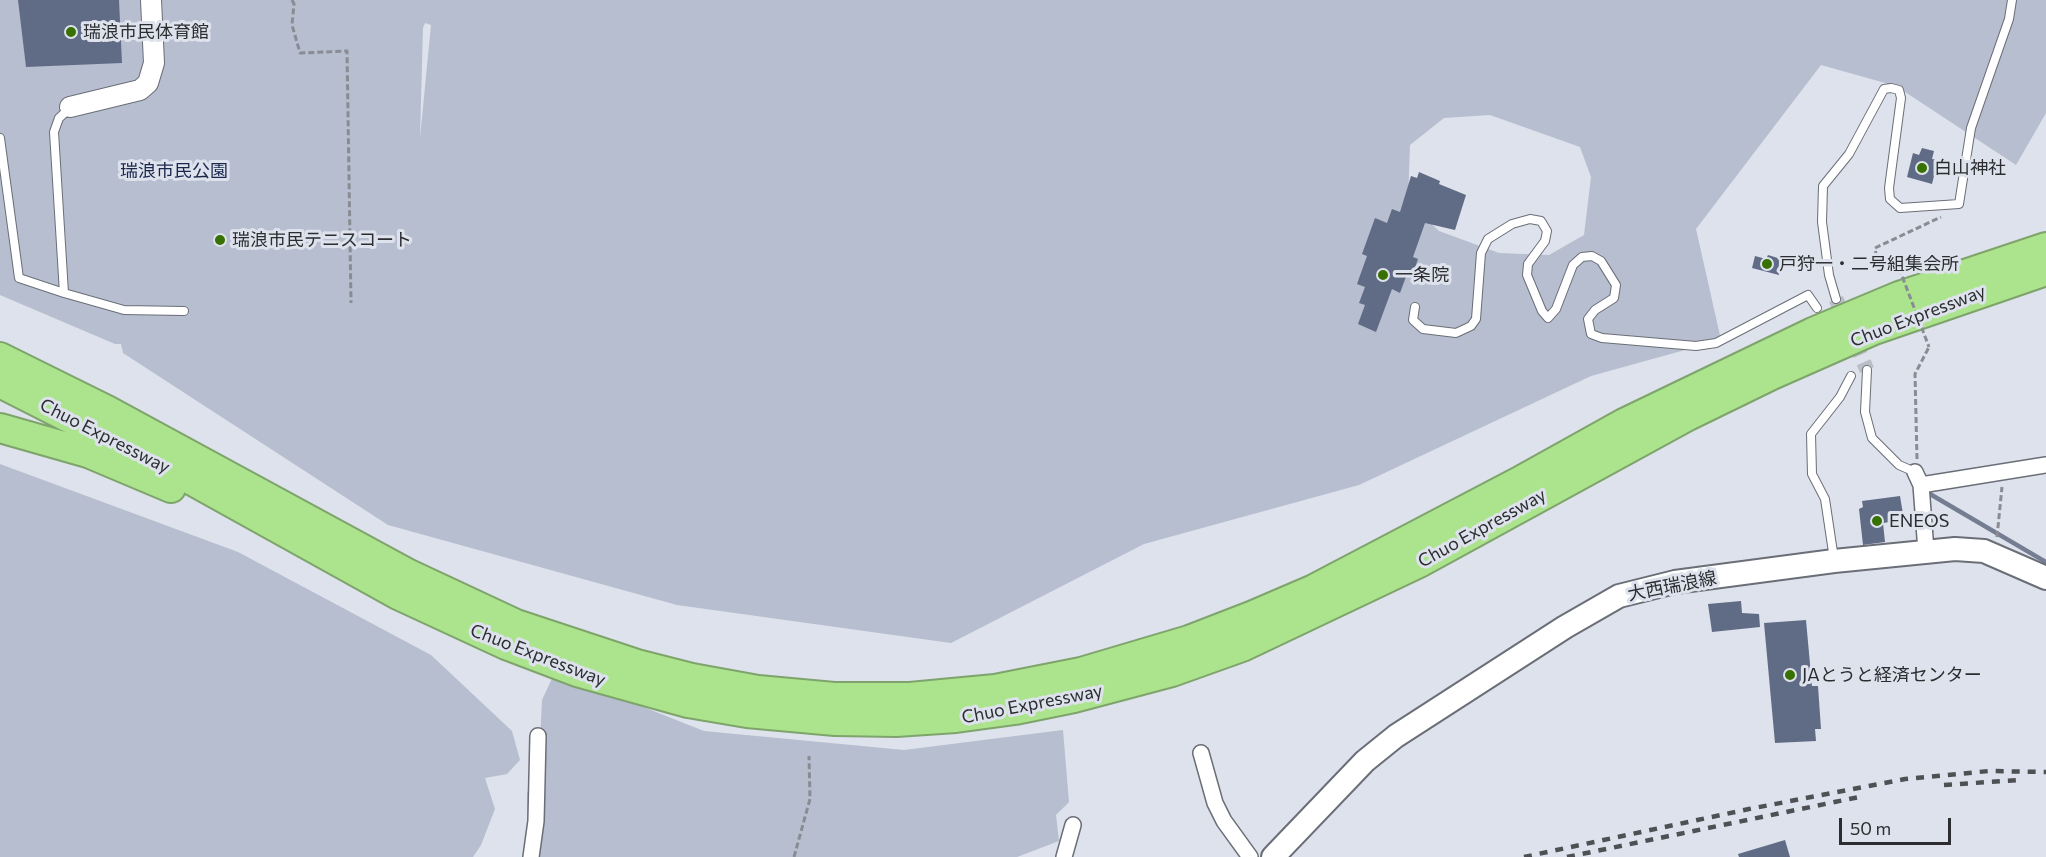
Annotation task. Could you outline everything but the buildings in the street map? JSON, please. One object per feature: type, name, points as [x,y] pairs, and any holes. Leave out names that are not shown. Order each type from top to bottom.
[{"type":"highway","name":"Chuo Expressway","points":[[0,357],[107,410],[462,600],[516,624],[637,664],[758,690],[834,697],[910,697],[995,689],[1082,672],[1135,658],[1251,616],[1314,589],[1518,482],[1624,423],[1813,332],[1899,296],[2046,247]]},
{"type":"highway","name":"Chuo Expressway","points":[[0,383],[189,479],[398,595],[506,645],[577,672],[688,703],[747,713],[836,721],[896,722],[956,718],[1015,710],[1123,686],[1242,647],[1422,562],[1689,416],[1772,375],[1874,330],[2046,270]]},
{"type":"highway","points":[[0,341],[159,424],[249,476],[290,509]]},
{"type":"highway","points":[[0,428],[88,453],[182,493],[300,552],[398,595]]},
{"type":"main road","name":"大西瑞浪線","points":[[1273,857],[1365,761],[1396,736],[1591,611],[1619,596],[1648,587],[1834,561],[1955,549],[1992,554],[2046,578]]},
{"type":"street","points":[[70,107],[140,90],[148,83],[154,63],[152,0]]},
{"type":"street","points":[[1926,551],[1918,479],[2002,473],[2046,465]]},
{"type":"street","points":[[531,857],[536,821],[538,735]]},
{"type":"street","points":[[1201,753],[1215,802],[1224,821],[1250,857]]},
{"type":"street","points":[[1064,857],[1073,825]]},
{"type":"lane","points":[[1836,299],[1828,267],[1822,222],[1823,186],[1849,154],[1884,89],[1899,90],[1901,98],[1889,188],[1890,199],[1900,208],[1959,204],[1971,128],[2009,19],[2012,0]]},
{"type":"lane","points":[[64,293],[54,132],[58,118],[70,107]]},
{"type":"lane","points":[[0,138],[20,278],[124,310],[184,311]]},
{"type":"lane","points":[[1414,307],[1413,320],[1423,329],[1456,333],[1471,326],[1476,319],[1481,253],[1488,238],[1512,224],[1530,219],[1541,221],[1546,231],[1545,241],[1528,264],[1527,275],[1542,311],[1548,318],[1556,309],[1573,265],[1582,257],[1592,256],[1601,261],[1616,285],[1614,298],[1595,310],[1588,319],[1591,334],[1602,338],[1696,346],[1716,344],[1808,295],[1817,308]]},
{"type":"lane","points":[[1868,370],[1865,412],[1872,438],[1899,465],[1918,479]]},
{"type":"lane","points":[[1834,561],[1826,499],[1812,474],[1811,434],[1840,397],[1851,376]]},
{"type":"path","points":[[292,0],[294,4],[292,25],[300,53],[347,51],[351,303]]},
{"type":"path","points":[[1918,479],[1915,374],[1929,347],[1896,260],[1876,254],[1875,248],[1948,214],[1959,204]]},
{"type":"path","points":[[1992,554],[1998,534],[2002,473]]},
{"type":"path","points":[[794,857],[810,799],[809,756]]},
{"type":"green space","name":"瑞浪市民公園","points":[[0,0],[2046,0],[2046,113],[2016,165],[1896,86],[1821,65],[1696,229],[1721,340],[1591,376],[1359,485],[1144,544],[951,643],[677,605],[388,525],[123,353],[121,344],[115,344],[0,295]],"holes":[[[425,23],[431,25],[420,138],[423,28]],[[1490,115],[1580,147],[1591,177],[1584,235],[1549,255],[1499,253],[1439,231],[1408,202],[1410,145],[1444,118]]]},
{"type":"green space","points":[[0,464],[238,552],[431,655],[512,731],[520,760],[507,774],[485,778],[495,809],[481,845],[473,857],[0,857]]},
{"type":"green space","points":[[555,672],[704,731],[904,750],[1063,730],[1069,802],[1056,815],[1059,841],[1017,857],[528,857],[527,793],[539,762],[542,700]]},
{"type":"waterway","points":[[1930,494],[2046,562]]},
{"type":"tunnel","points":[[1836,299],[1867,370]]},
{"type":"railway","points":[[1524,857],[1749,809],[1905,779],[1989,771],[2046,772]]},
{"type":"railway","points":[[1944,785],[2019,780]]},
{"type":"railway","points":[[1567,857],[1864,796]]},
{"type":"place","name":"瑞浪市民体育館","points":[[71,32]]},
{"type":"place","name":"白山神社","points":[[1922,168]]},
{"type":"place","name":"瑞浪市民テニスコート","points":[[220,240]]},
{"type":"place","name":"戸狩一・二号組集会所","points":[[1767,264]]},
{"type":"place","name":"一条院","points":[[1383,275]]},
{"type":"place","name":"ENEOS","points":[[1877,521]]},
{"type":"place","name":"JAとうと経済センター","points":[[1790,675]]}]
